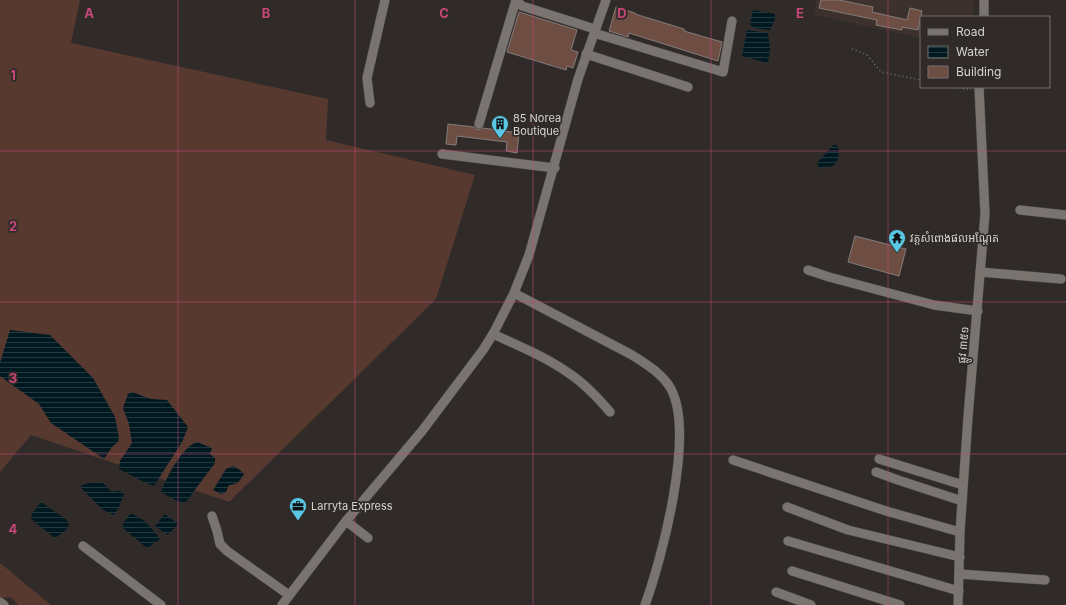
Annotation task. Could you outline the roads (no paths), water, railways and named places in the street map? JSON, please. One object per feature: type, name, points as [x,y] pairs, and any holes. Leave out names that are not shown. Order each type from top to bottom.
[{"type":"street","points":[[370,103],[367,78],[385,0]]},
{"type":"street","points":[[479,124],[516,0],[522,6],[723,72],[732,21]]},
{"type":"street","points":[[282,605],[346,521],[422,431],[483,350],[493,334],[514,294],[529,255],[586,54],[606,0]]},
{"type":"street","points":[[984,0],[984,16]]},
{"type":"street","points":[[586,54],[688,87]]},
{"type":"street","name":"ផ្លូវ ៣៥១","points":[[958,605],[963,485],[985,214],[979,89]]},
{"type":"street","points":[[442,154],[554,168]]},
{"type":"street","points":[[1020,210],[1066,215]]},
{"type":"street","points":[[808,270],[934,305],[978,311]]},
{"type":"street","points":[[980,272],[1062,279]]},
{"type":"street","points":[[514,294],[632,355],[647,364],[671,388],[678,410],[680,439],[678,458],[667,527],[644,605]]},
{"type":"street","points":[[493,334],[543,358],[570,374],[594,394],[610,412]]},
{"type":"street","points":[[879,459],[963,485]]},
{"type":"street","points":[[733,460],[886,511],[960,532]]},
{"type":"street","points":[[876,472],[962,501]]},
{"type":"street","points":[[786,507],[848,530],[960,557]]},
{"type":"street","points":[[212,516],[218,531],[220,544],[227,551],[289,595]]},
{"type":"street","points":[[346,521],[368,538]]},
{"type":"street","points":[[788,542],[959,591]]},
{"type":"street","points":[[83,546],[161,605]]},
{"type":"street","points":[[792,571],[900,605]]},
{"type":"street","points":[[959,574],[1045,580]]},
{"type":"street","points":[[776,592],[811,605]]},
{"type":"street","points":[[648,595],[652,605]]},
{"type":"street","points":[[0,602],[4,605]]},
{"type":"water","points":[[753,10],[775,14],[775,19],[770,30],[753,28],[750,24]]},
{"type":"water","points":[[747,30],[768,33],[770,49],[768,63],[742,56]]},
{"type":"water","points":[[833,145],[837,145],[839,152],[838,159],[831,167],[828,168],[826,166],[821,169],[817,164],[818,162]]},
{"type":"water","points":[[10,330],[50,335],[93,378],[115,417],[119,438],[118,442],[112,447],[104,459],[51,423],[39,404],[0,376],[0,363]]},
{"type":"water","points":[[132,392],[151,399],[167,400],[188,427],[182,442],[154,486],[119,469],[120,461],[132,443],[129,424],[123,408],[128,394]]},
{"type":"water","points":[[197,442],[212,448],[210,454],[215,458],[215,463],[185,503],[177,501],[161,492],[180,456],[191,445]]},
{"type":"water","points":[[233,466],[244,474],[240,481],[229,485],[226,492],[221,494],[213,490],[226,469]]},
{"type":"water","points":[[102,482],[112,492],[120,491],[124,494],[113,515],[102,509],[82,489],[81,486],[89,483]]},
{"type":"water","points":[[41,502],[67,520],[69,525],[65,531],[55,538],[31,519],[32,514]]},
{"type":"water","points":[[130,514],[143,520],[151,527],[160,539],[147,548],[123,528],[123,524]]},
{"type":"water","points":[[165,514],[178,524],[168,535],[155,526]]},
{"type":"place","name":"85 Norea Boutique","points":[[500,139]]},
{"type":"place","name":"វត្តសំពោងផលអណ្តែត","points":[[897,253]]},
{"type":"place","name":"Larryta Express","points":[[298,521]]}]
